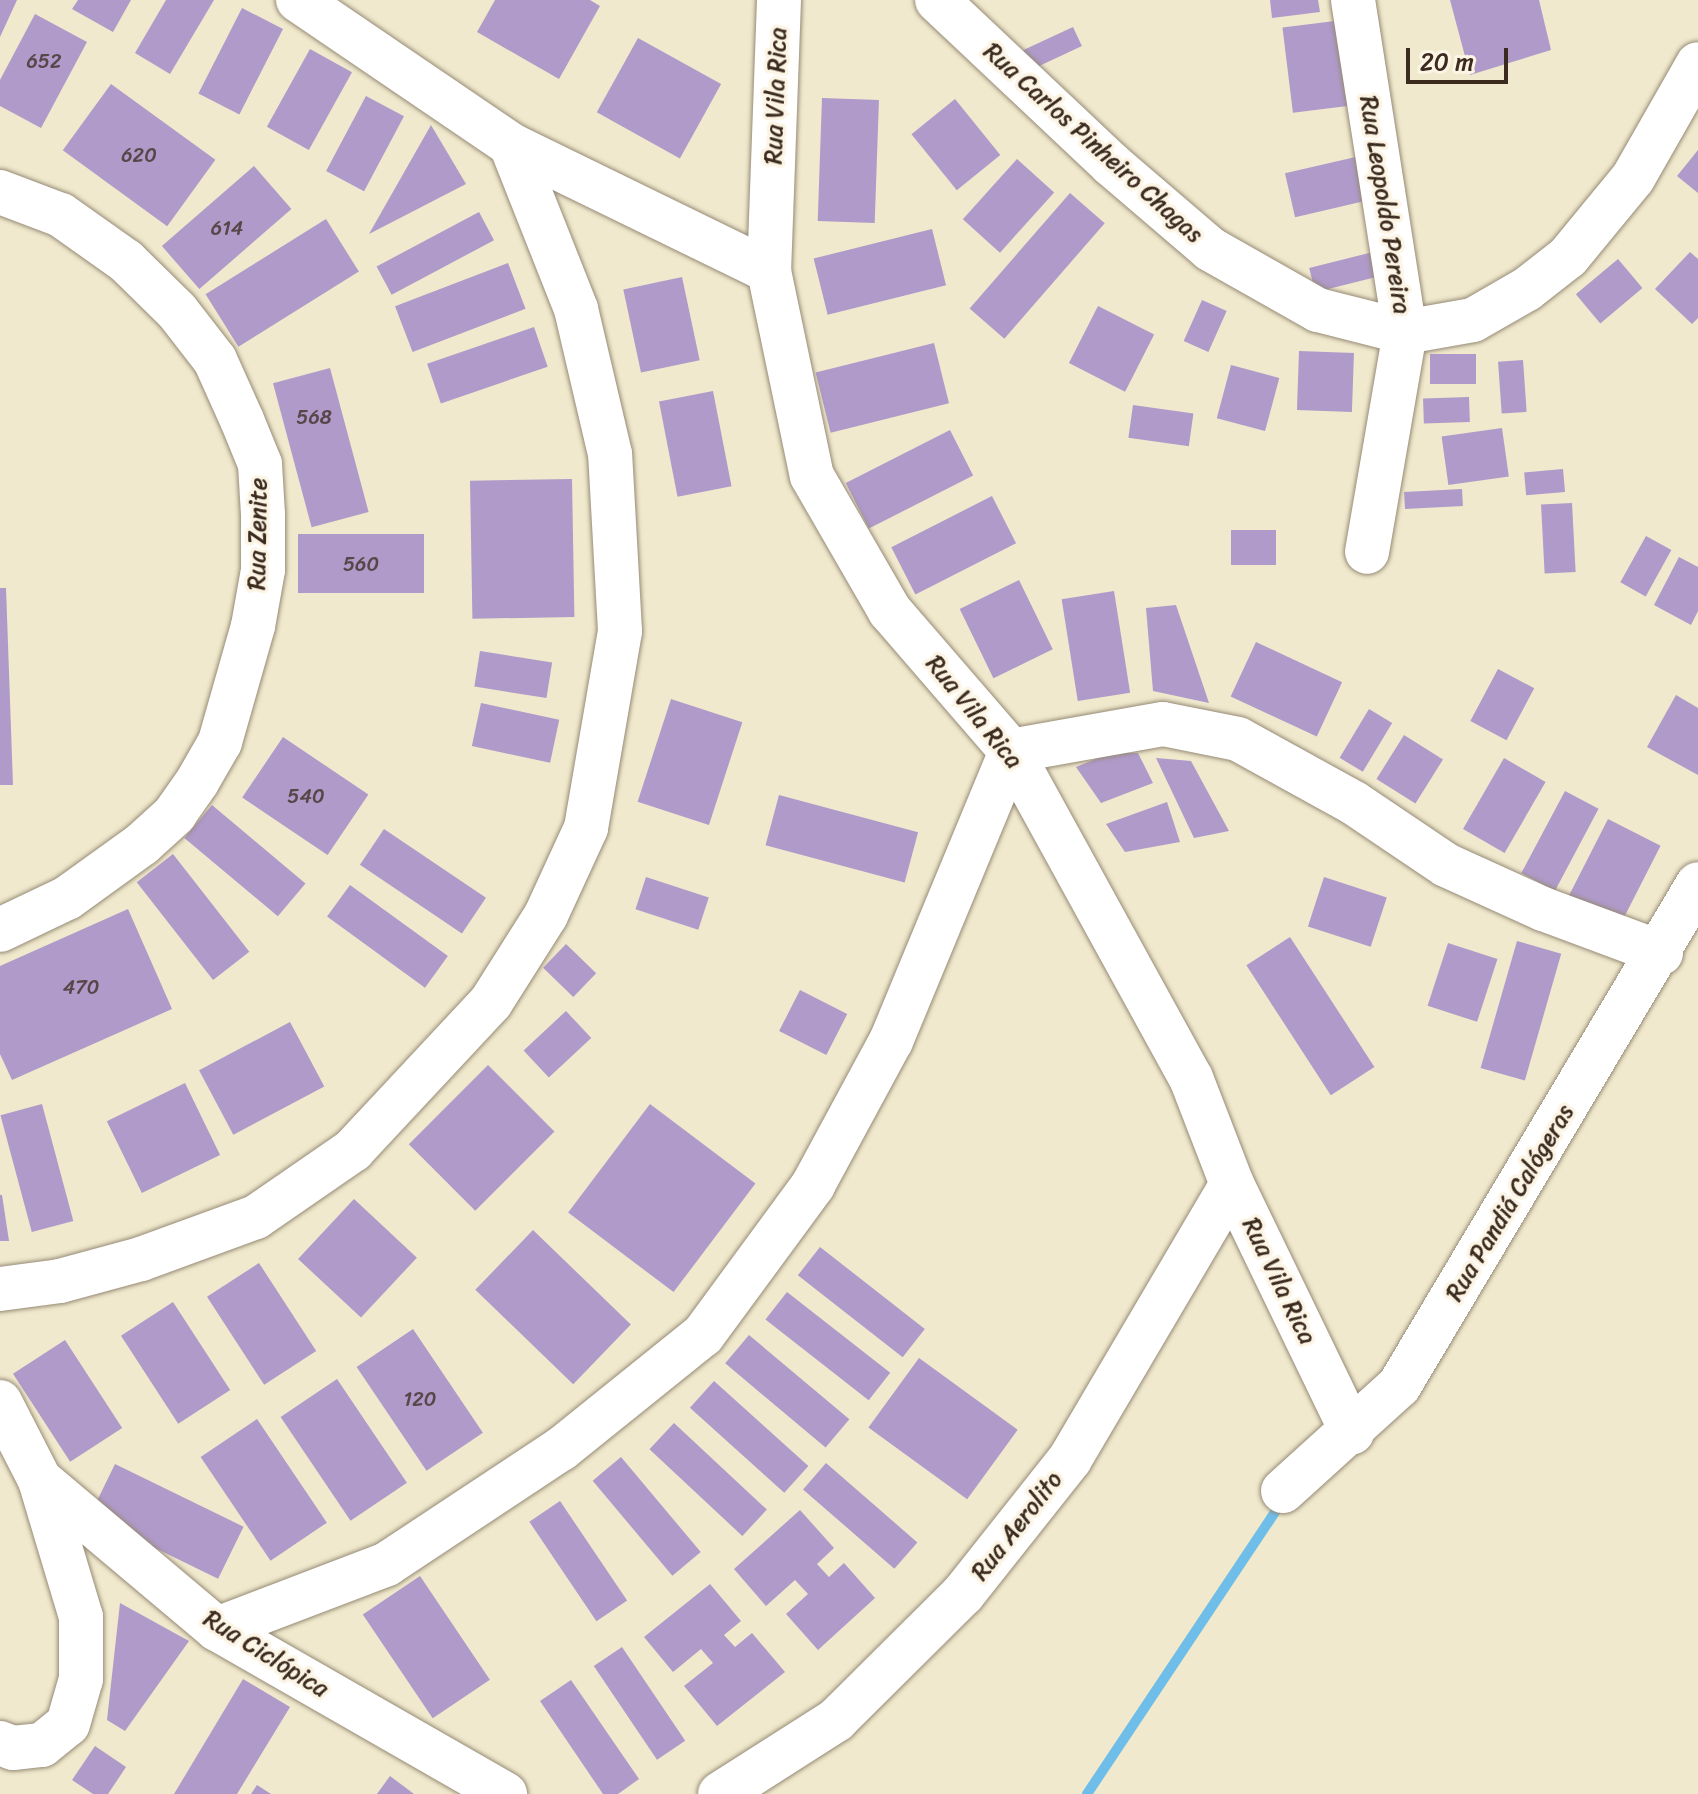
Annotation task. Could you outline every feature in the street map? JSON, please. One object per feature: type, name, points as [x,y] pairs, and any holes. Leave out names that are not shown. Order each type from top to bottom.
[{"type":"street","points":[[298,0],[511,145],[769,271]]},
{"type":"street","name":"Rua Vila Rica","points":[[779,0],[769,271],[812,476],[890,611],[1011,751],[1191,1078],[1232,1184],[1352,1432]]},
{"type":"street","name":"Rua Carlos Pinheiro Chagas","points":[[937,0],[1111,164],[1210,249],[1318,310],[1405,332],[1473,320],[1527,289],[1568,257],[1633,178],[1698,64]]},
{"type":"street","name":"Rua Leopoldo Pereira","points":[[1353,0],[1405,332],[1367,552]]},
{"type":"street","points":[[0,1289],[60,1281],[141,1259],[256,1217],[353,1150],[491,1002],[546,915],[586,828],[620,631],[610,454],[576,309],[511,145]]},
{"type":"street","name":"Rua Zenite","points":[[0,192],[61,215],[126,261],[177,311],[215,360],[242,420],[260,464],[263,515],[263,570],[253,626],[220,742],[197,782],[175,814],[142,844],[67,898],[0,930]]},
{"type":"street","points":[[217,1629],[387,1564],[561,1449],[703,1335],[813,1185],[891,1041],[1011,751],[1163,724],[1238,739],[1354,803],[1446,865],[1543,909],[1661,953]]},
{"type":"street","name":"Rua Pandiá Calógeras","points":[[1283,1491],[1352,1432],[1399,1386],[1661,953],[1698,884]]},
{"type":"street","name":"Rua Aerolito","points":[[720,1794],[836,1720],[963,1594],[1070,1459],[1232,1184]]},
{"type":"street","name":"Rua Ciclópica","points":[[0,1402],[40,1480],[217,1629],[505,1794]]},
{"type":"street","points":[[21,1744],[68,1724],[81,1679],[81,1617],[40,1480]]},
{"type":"building","points":[[0,0],[17,0],[0,37]]},
{"type":"building","points":[[78,0],[131,0],[113,32],[72,9]]},
{"type":"building","points":[[166,0],[214,0],[170,74],[135,53]]},
{"type":"building","points":[[495,0],[590,0],[600,6],[559,79],[477,32]]},
{"type":"building","points":[[1270,0],[1318,0],[1320,12],[1272,18]]},
{"type":"building","points":[[1450,0],[1539,0],[1551,50],[1470,75]]},
{"type":"building","points":[[242,8],[283,29],[239,114],[198,94]]},
{"type":"building","points":[[35,14],[87,42],[41,128],[0,106],[0,80]]},
{"type":"building","points":[[1343,20],[1353,105],[1293,113],[1282,27]]},
{"type":"building","points":[[1073,27],[1082,46],[1027,71],[1019,52]]},
{"type":"building","points":[[638,38],[721,84],[680,158],[597,112]]},
{"type":"building","points":[[310,49],[352,72],[309,150],[267,127]]},
{"type":"building","points":[[111,84],[215,160],[167,226],[63,150]]},
{"type":"building","points":[[366,96],[404,116],[364,191],[326,171]]},
{"type":"building","points":[[822,98],[879,100],[875,223],[818,221]]},
{"type":"building","points":[[955,99],[1000,155],[957,190],[911,134]]},
{"type":"building","points":[[431,125],[466,184],[369,234]]},
{"type":"building","points":[[1698,150],[1698,193],[1677,176]]},
{"type":"building","points":[[1360,156],[1370,200],[1295,217],[1285,173]]},
{"type":"building","points":[[1017,159],[1054,192],[1000,253],[963,219]]},
{"type":"building","points":[[254,166],[291,209],[199,289],[162,246]]},
{"type":"building","points":[[1070,193],[1105,223],[1004,339],[970,308]]},
{"type":"building","points":[[479,212],[494,240],[392,295],[377,266]]},
{"type":"building","points":[[326,219],[359,272],[238,347],[206,294]]},
{"type":"building","points":[[932,229],[946,285],[828,315],[814,259]]},
{"type":"building","points":[[1381,250],[1387,274],[1315,292],[1309,268]]},
{"type":"building","points":[[1690,252],[1698,259],[1698,318],[1692,324],[1655,289]]},
{"type":"building","points":[[1618,259],[1642,288],[1600,323],[1576,294]]},
{"type":"building","points":[[508,263],[526,309],[413,352],[395,306]]},
{"type":"building","points":[[682,277],[700,360],[641,373],[623,289]]},
{"type":"building","points":[[1202,300],[1227,311],[1208,352],[1184,341]]},
{"type":"building","points":[[1098,306],[1154,335],[1125,392],[1069,363]]},
{"type":"building","points":[[534,327],[548,367],[441,404],[427,364]]},
{"type":"building","points":[[934,343],[949,403],[831,433],[816,373]]},
{"type":"building","points":[[1299,351],[1354,353],[1352,412],[1297,410]]},
{"type":"building","points":[[1430,354],[1476,354],[1476,384],[1430,384]]},
{"type":"building","points":[[1523,360],[1527,412],[1502,414],[1498,362]]},
{"type":"building","points":[[1231,365],[1279,378],[1265,431],[1217,418]]},
{"type":"building","points":[[330,368],[369,512],[312,527],[273,383]]},
{"type":"building","points":[[713,391],[732,486],[678,497],[659,401]]},
{"type":"building","points":[[1469,397],[1470,422],[1424,424],[1423,399]]},
{"type":"building","points":[[1133,405],[1193,413],[1189,446],[1128,438]]},
{"type":"building","points":[[1502,428],[1509,477],[1448,485],[1442,436]]},
{"type":"building","points":[[950,430],[973,475],[869,529],[846,483]]},
{"type":"building","points":[[1563,469],[1565,492],[1526,495],[1524,472]]},
{"type":"building","points":[[572,479],[574,617],[472,619],[470,481]]},
{"type":"building","points":[[1462,489],[1463,506],[1405,509],[1404,492]]},
{"type":"building","points":[[992,496],[1016,543],[915,595],[891,547]]},
{"type":"building","points":[[1572,503],[1576,572],[1545,574],[1541,505]]},
{"type":"building","points":[[1231,530],[1276,530],[1276,565],[1231,565]]},
{"type":"building","points":[[298,534],[424,534],[424,593],[298,593]]},
{"type":"building","points":[[1646,536],[1671,550],[1646,596],[1620,582]]},
{"type":"building","points":[[1679,557],[1698,567],[1698,611],[1691,625],[1654,605]]},
{"type":"building","points":[[1019,580],[1053,649],[993,678],[960,609]]},
{"type":"building","points":[[0,588],[6,588],[13,785],[0,785]]},
{"type":"building","points":[[1114,591],[1130,693],[1078,701],[1062,599]]},
{"type":"building","points":[[1176,605],[1209,703],[1153,691],[1146,608]]},
{"type":"building","points":[[1256,642],[1342,682],[1317,737],[1231,696]]},
{"type":"building","points":[[480,651],[552,662],[546,698],[474,687]]},
{"type":"building","points":[[1498,669],[1534,688],[1507,740],[1470,721]]},
{"type":"building","points":[[1676,695],[1698,708],[1698,775],[1647,747]]},
{"type":"building","points":[[671,699],[742,722],[709,825],[638,802]]},
{"type":"building","points":[[481,703],[559,720],[550,763],[472,746]]},
{"type":"building","points":[[1369,709],[1392,723],[1363,772],[1340,758]]},
{"type":"building","points":[[1404,735],[1443,759],[1415,803],[1376,779]]},
{"type":"building","points":[[283,737],[368,795],[328,855],[242,798]]},
{"type":"building","points":[[1110,753],[1138,753],[1153,783],[1101,803],[1076,767]]},
{"type":"building","points":[[1156,758],[1191,761],[1229,831],[1194,838]]},
{"type":"building","points":[[1504,758],[1546,782],[1505,853],[1463,829]]},
{"type":"building","points":[[1565,791],[1599,809],[1555,891],[1521,873]]},
{"type":"building","points":[[779,795],[918,832],[905,882],[766,845]]},
{"type":"building","points":[[1167,802],[1180,842],[1125,852],[1106,824]]},
{"type":"building","points":[[212,805],[305,883],[278,916],[184,838]]},
{"type":"building","points":[[1608,819],[1661,846],[1620,925],[1568,898]]},
{"type":"building","points":[[384,829],[486,898],[462,933],[360,865]]},
{"type":"building","points":[[173,854],[249,952],[213,980],[137,882]]},
{"type":"building","points":[[646,877],[709,897],[698,930],[635,909]]},
{"type":"building","points":[[1324,877],[1387,897],[1371,947],[1308,926]]},
{"type":"building","points":[[350,885],[448,956],[425,988],[327,917]]},
{"type":"building","points":[[128,909],[172,1009],[12,1080],[0,1054],[0,966]]},
{"type":"building","points":[[1290,937],[1374,1067],[1331,1095],[1246,965]]},
{"type":"building","points":[[1517,941],[1561,954],[1525,1081],[1481,1068]]},
{"type":"building","points":[[1448,943],[1497,959],[1477,1022],[1428,1006]]},
{"type":"building","points":[[566,944],[596,973],[573,997],[543,968]]},
{"type":"building","points":[[800,990],[847,1014],[826,1055],[779,1031]]},
{"type":"building","points":[[566,1011],[591,1038],[549,1078],[524,1051]]},
{"type":"building","points":[[290,1022],[324,1086],[233,1135],[199,1070]]},
{"type":"building","points":[[488,1065],[554,1131],[475,1211],[409,1144]]},
{"type":"building","points":[[185,1083],[220,1155],[142,1193],[107,1121]]},
{"type":"building","points":[[42,1104],[73,1221],[32,1232],[0,1115]]},
{"type":"building","points":[[650,1104],[755,1183],[674,1292],[568,1213]]},
{"type":"building","points":[[2,1195],[9,1241],[0,1241]]},
{"type":"building","points":[[354,1199],[417,1258],[361,1318],[298,1259]]},
{"type":"building","points":[[533,1230],[631,1324],[573,1384],[475,1290]]},
{"type":"building","points":[[820,1247],[925,1329],[903,1357],[798,1275]]},
{"type":"building","points":[[259,1263],[316,1351],[264,1385],[207,1297]]},
{"type":"building","points":[[787,1292],[890,1373],[869,1400],[765,1320]]},
{"type":"building","points":[[173,1302],[230,1390],[178,1424],[121,1336]]},
{"type":"building","points":[[413,1329],[483,1433],[427,1471],[357,1367]]},
{"type":"building","points":[[749,1335],[849,1419],[826,1448],[725,1363]]},
{"type":"building","points":[[65,1340],[122,1428],[70,1462],[13,1374]]},
{"type":"building","points":[[919,1358],[1018,1430],[967,1499],[868,1428]]},
{"type":"building","points":[[337,1379],[407,1483],[351,1521],[281,1417]]},
{"type":"building","points":[[714,1381],[808,1466],[784,1493],[690,1408]]},
{"type":"building","points":[[257,1419],[327,1523],[271,1561],[201,1457]]},
{"type":"building","points":[[674,1423],[767,1510],[742,1536],[649,1449]]},
{"type":"building","points":[[621,1457],[701,1552],[672,1576],[593,1481]]},
{"type":"building","points":[[826,1463],[917,1542],[894,1569],[803,1489]]},
{"type":"building","points":[[115,1464],[244,1527],[218,1579],[90,1516]]},
{"type":"building","points":[[560,1501],[627,1600],[596,1621],[529,1522]]},
{"type":"building","points":[[800,1510],[834,1548],[817,1564],[829,1577],[844,1563],[875,1598],[818,1650],[786,1614],[808,1594],[795,1580],[766,1606],[734,1569]]},
{"type":"building","points":[[420,1576],[490,1680],[433,1718],[363,1615]]},
{"type":"building","points":[[710,1584],[741,1621],[724,1635],[735,1647],[752,1633],[785,1672],[717,1726],[684,1686],[713,1663],[701,1649],[673,1672],[644,1637]]},
{"type":"building","points":[[120,1603],[189,1641],[125,1731],[107,1720]]},
{"type":"building","points":[[622,1647],[685,1741],[657,1760],[594,1666]]},
{"type":"building","points":[[243,1679],[290,1707],[237,1794],[174,1794]]},
{"type":"building","points":[[571,1680],[639,1779],[618,1794],[603,1794],[540,1701]]},
{"type":"building","points":[[95,1746],[126,1767],[108,1794],[93,1794],[72,1780]]},
{"type":"building","points":[[390,1776],[414,1794],[377,1794]]},
{"type":"building","points":[[257,1785],[271,1794],[251,1794]]},
{"type":"waterway","points":[[1087,1794],[1277,1509]]}]
